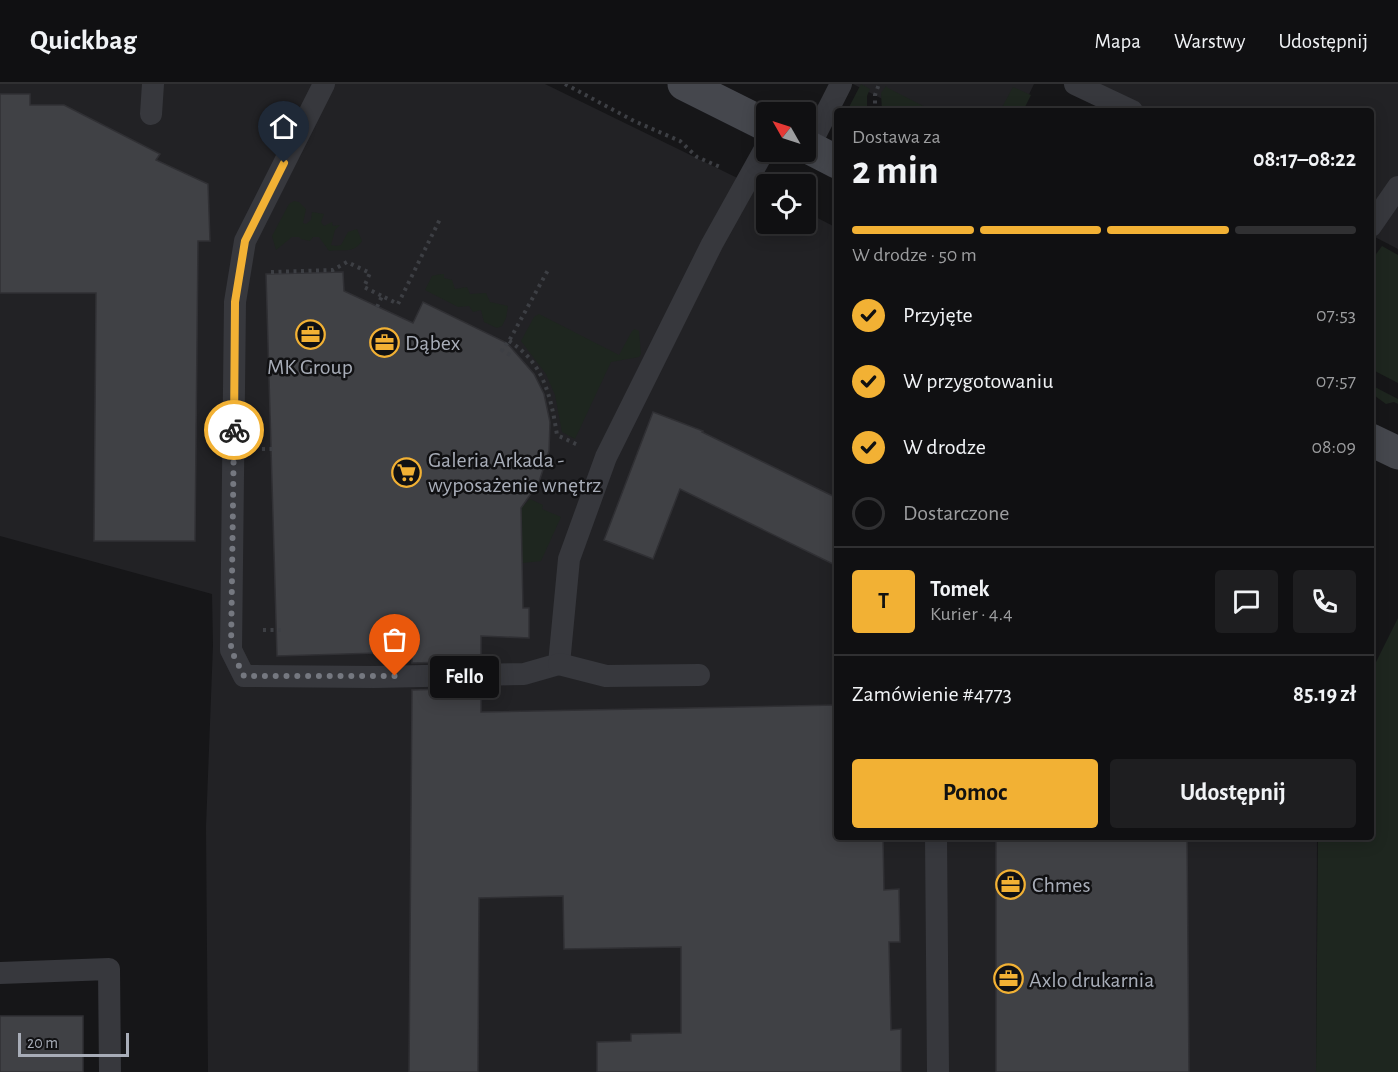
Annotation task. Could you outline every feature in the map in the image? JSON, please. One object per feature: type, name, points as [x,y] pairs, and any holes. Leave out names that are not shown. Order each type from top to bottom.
[{"type":"main road","points":[[684,84],[756,120]]},
{"type":"main road","points":[[1374,441],[1398,453]]},
{"type":"lane","points":[[151,114],[153,84]]},
{"type":"lane","points":[[324,84],[245,241],[235,302],[231,650],[244,676],[374,677],[524,674],[559,664],[606,676],[699,675]]},
{"type":"lane","points":[[817,152],[841,84]]},
{"type":"lane","points":[[1075,84],[1126,108]]},
{"type":"lane","points":[[559,664],[569,559],[606,457],[712,244],[758,162]]},
{"type":"lane","points":[[1374,220],[1385,196]]},
{"type":"lane","points":[[936,840],[938,1072]]},
{"type":"lane","points":[[0,973],[110,969],[110,1072]]},
{"type":"path","points":[[565,84],[634,121],[680,141],[697,157],[721,168]]},
{"type":"path","points":[[875,108],[875,95],[879,84]]},
{"type":"path","points":[[270,272],[333,270],[346,262],[370,273],[364,287],[398,304],[441,216]]},
{"type":"path","points":[[510,355],[502,350],[548,270]]},
{"type":"path","points":[[377,307],[382,296]]},
{"type":"path","points":[[509,341],[529,358],[547,386],[557,435],[606,457]]},
{"type":"path","points":[[261,449],[276,449]]},
{"type":"path","points":[[263,630],[281,630]]},
{"type":"shaded area","points":[[0,84],[545,84],[756,187],[756,234],[816,234],[816,217],[834,226],[834,840],[1317,840],[1316,1072],[208,1072],[206,827],[213,645],[212,594],[0,536]]},
{"type":"shaded area","points":[[853,84],[1034,84],[1022,108],[900,108]]},
{"type":"shaded area","points":[[861,84],[870,89],[867,96],[867,108],[849,108]]},
{"type":"shaded area","points":[[1063,84],[1398,84],[1398,249],[1374,237],[1374,108],[1112,108]]},
{"type":"shaded area","points":[[886,86],[927,108],[882,108],[881,93]]},
{"type":"shaded area","points":[[1013,87],[1031,95],[1024,108],[1002,108]]},
{"type":"shaded area","points":[[294,201],[299,202],[306,209],[303,223],[306,224],[311,220],[312,212],[324,214],[321,222],[324,226],[332,222],[333,226],[340,225],[335,230],[331,245],[341,245],[348,232],[357,229],[362,241],[351,250],[329,251],[319,237],[313,237],[310,241],[292,237],[276,250],[272,236],[289,204]]},
{"type":"shaded area","points":[[1382,246],[1398,255],[1398,383],[1374,371],[1374,257]]},
{"type":"shaded area","points":[[444,274],[444,278],[452,280],[455,289],[467,287],[470,294],[486,293],[490,302],[508,306],[502,326],[497,328],[484,322],[481,310],[473,312],[469,306],[458,307],[425,290],[432,276]]},
{"type":"shaded area","points":[[539,314],[619,355],[632,331],[635,329],[639,331],[641,354],[639,357],[611,362],[575,439],[562,432],[555,395],[546,374],[521,341],[534,317]]},
{"type":"shaded area","points":[[1374,387],[1398,399],[1398,404],[1394,402],[1386,404],[1374,395]]},
{"type":"shaded area","points":[[530,499],[543,505],[542,509],[561,517],[541,561],[522,563],[521,508]]},
{"type":"shaded area","points":[[1398,618],[1398,1072],[1316,1072],[1318,840],[1374,840],[1374,666]]},
{"type":"building","points":[[0,94],[30,94],[30,105],[64,105],[160,154],[156,160],[208,184],[210,241],[198,241],[195,541],[94,541],[96,293],[0,293]]},
{"type":"building","name":"Galeria Arkada - wyposażenie wnętrz","points":[[343,272],[344,291],[413,323],[423,302],[507,343],[534,374],[544,394],[550,422],[549,451],[539,482],[521,508],[523,608],[529,608],[529,638],[481,636],[481,661],[412,663],[412,652],[277,656],[266,274]]},
{"type":"building","points":[[653,412],[703,431],[834,497],[834,565],[680,489],[653,559],[604,540]]},
{"type":"building","points":[[481,688],[481,712],[834,705],[834,840],[883,840],[884,890],[899,889],[900,942],[889,942],[891,1030],[901,1029],[901,1072],[597,1072],[597,1042],[631,1041],[631,1034],[681,1033],[681,947],[564,949],[563,896],[479,898],[478,1072],[409,1072],[412,690]]},
{"type":"building","points":[[996,840],[1187,840],[1189,1072],[996,1072]]},
{"type":"building","points":[[0,1016],[83,1016],[83,1072],[0,1072]]},
{"type":"way so far","points":[[234,430],[231,650],[244,676],[395,676]]},
{"type":"place","name":"MK Group","points":[[310,334]]},
{"type":"place","name":"Dąbex","points":[[384,342]]},
{"type":"place","name":"Galeria Arkada - wyposażenie wnętrz","points":[[407,472]]},
{"type":"place","name":"Fello","points":[[395,676]]},
{"type":"place","name":"Chmes","points":[[1011,884]]},
{"type":"place","name":"Axlo drukarnia","points":[[1008,979]]},
{"type":"route","points":[[234,430],[235,302],[245,241],[284,163]]}]
